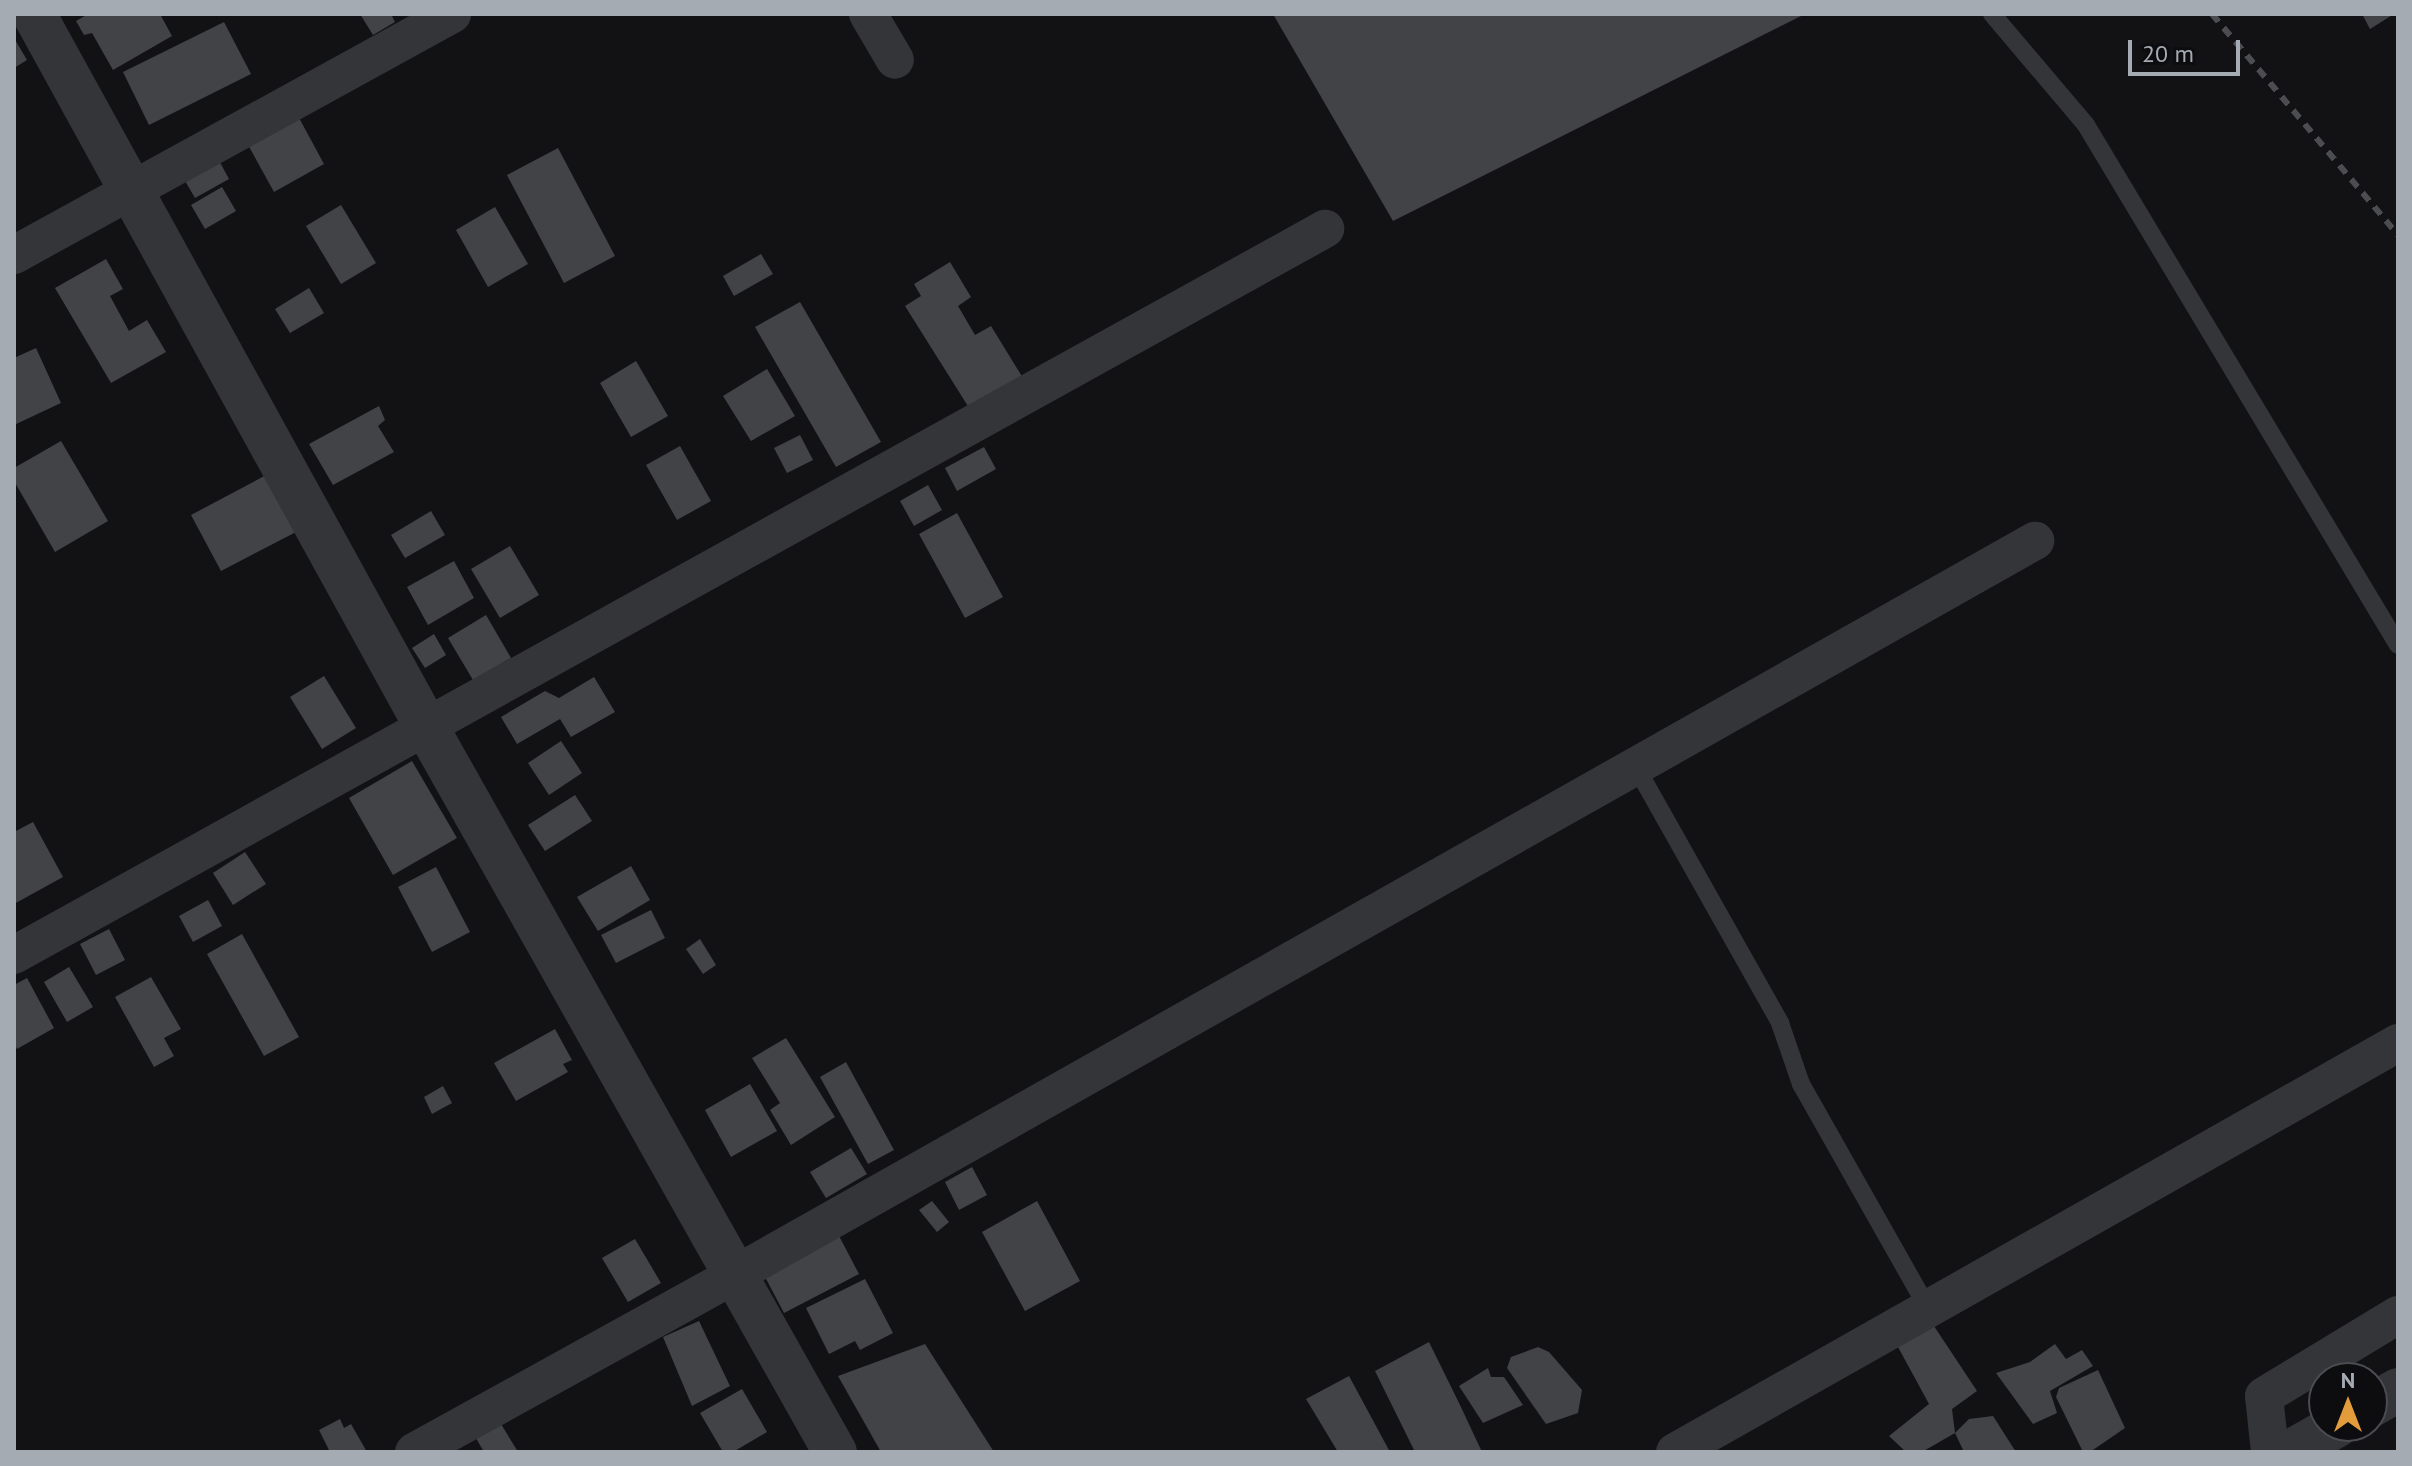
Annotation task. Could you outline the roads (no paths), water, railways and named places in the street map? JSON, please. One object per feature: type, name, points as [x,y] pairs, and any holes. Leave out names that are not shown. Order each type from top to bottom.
[{"type":"street","points":[[34,14],[427,728],[835,1452]]},
{"type":"street","points":[[14,255],[452,14]]},
{"type":"street","points":[[868,14],[895,60]]},
{"type":"street","points":[[14,955],[1325,229]]},
{"type":"street","points":[[414,1452],[736,1274],[2035,541]]},
{"type":"street","points":[[1675,1452],[2398,1043]]},
{"type":"street","points":[[2270,1452],[2264,1396],[2398,1315]]},
{"type":"street","points":[[2290,1452],[2308,1442]]},
{"type":"lane","points":[[1992,14],[2086,125],[2398,645]]},
{"type":"lane","points":[[1636,767],[1780,1023],[1801,1084],[1927,1307]]},
{"type":"railway","points":[[2212,14],[2398,235]]}]
